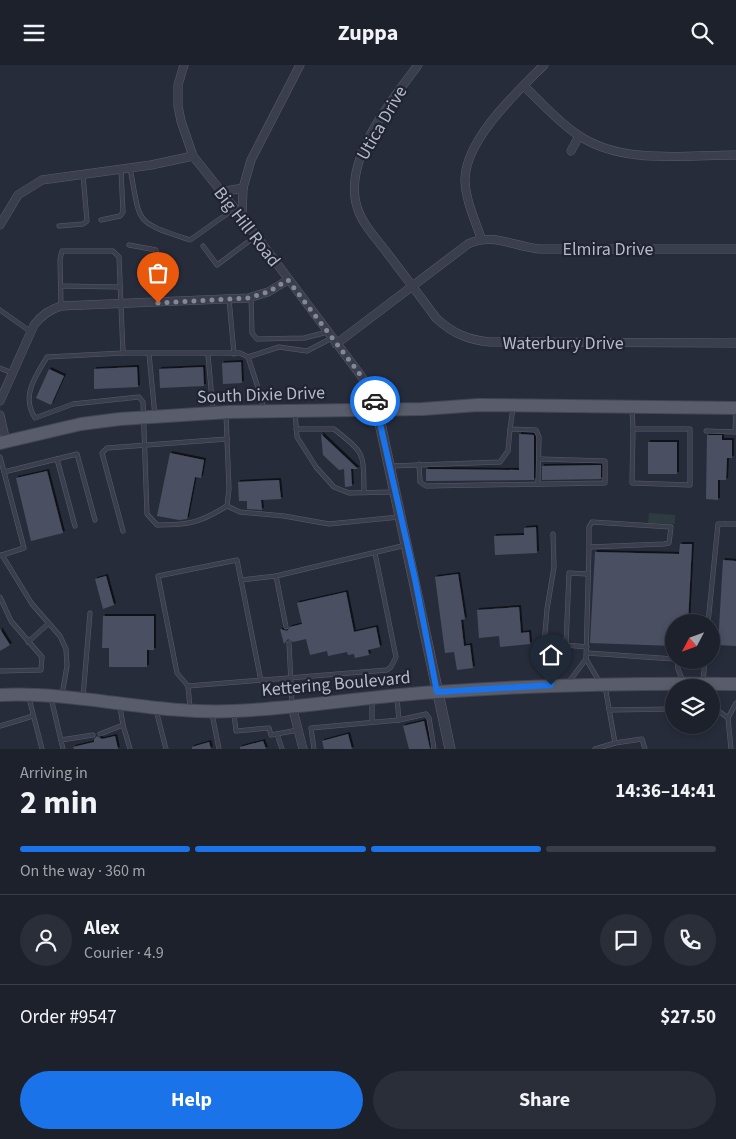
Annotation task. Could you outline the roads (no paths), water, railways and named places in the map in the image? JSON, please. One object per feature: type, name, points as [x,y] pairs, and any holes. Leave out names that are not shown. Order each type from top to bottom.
[{"type":"main road","name":"South Dixie Drive","points":[[3,442],[81,424],[263,410],[513,406],[736,408]]},
{"type":"main road","name":"Kettering Boulevard","points":[[0,695],[56,696],[190,711],[234,711],[437,692],[551,685],[665,684]]},
{"type":"main road","name":"Kettering Boulevard","points":[[720,684],[736,684]]},
{"type":"street","name":"Big Hill Road","points":[[184,65],[178,85],[178,106],[193,156],[242,217],[375,397],[450,749]]},
{"type":"street","points":[[242,217],[243,188],[251,160],[300,65]]},
{"type":"street","name":"Utica Drive","points":[[412,286],[365,224],[356,204],[354,179],[360,156],[378,124],[418,65]]},
{"type":"street","points":[[332,338],[412,286],[468,244],[481,238],[468,197],[467,166],[474,149],[486,131],[544,65]]},
{"type":"street","points":[[524,86],[579,136],[596,145],[631,154],[736,155]]},
{"type":"street","points":[[571,151],[579,136]]},
{"type":"street","points":[[0,225],[18,195],[33,184],[51,178],[126,168],[193,156]]},
{"type":"street","points":[[221,192],[243,188]]},
{"type":"street","name":"Elmira Drive","points":[[481,238],[496,239],[516,246],[540,249],[736,249]]},
{"type":"street","points":[[0,401],[1,392],[40,317],[61,307],[251,297],[268,292],[288,280]]},
{"type":"street","name":"Waterbury Drive","points":[[412,286],[445,327],[457,334],[480,341],[736,343]]},
{"type":"street","points":[[0,415],[3,442]]},
{"type":"street","points":[[292,706],[303,749]]},
{"type":"lane","points":[[126,168],[139,213],[150,227],[190,239],[234,209]]},
{"type":"lane","points":[[100,220],[120,216],[123,213],[126,168]]},
{"type":"lane","points":[[60,226],[83,224],[87,221],[82,174]]},
{"type":"lane","points":[[203,246],[217,265],[256,236]]},
{"type":"lane","points":[[129,245],[156,250],[158,303]]},
{"type":"lane","points":[[61,307],[60,259],[62,251],[113,251],[119,257],[123,353]]},
{"type":"lane","points":[[61,286],[120,287]]},
{"type":"lane","points":[[251,297],[252,333],[257,339],[332,338]]},
{"type":"lane","points":[[229,299],[234,354]]},
{"type":"lane","points":[[0,310],[31,332]]},
{"type":"lane","points":[[150,418],[143,402],[138,397],[72,404],[35,418],[28,408],[28,396],[47,357],[123,353],[234,354],[248,357],[279,347],[307,351],[332,338]]},
{"type":"lane","points":[[149,354],[150,418],[145,444],[147,514],[157,525],[182,525],[202,521],[227,506]]},
{"type":"lane","points":[[208,355],[219,413],[227,439],[229,489],[227,506]]},
{"type":"lane","points":[[248,357],[262,400],[263,410]]},
{"type":"lane","points":[[0,368],[12,373]]},
{"type":"lane","points":[[389,466],[500,462],[506,457],[508,451],[513,406]]},
{"type":"lane","points":[[632,408],[632,483],[690,485],[690,429],[633,429]]},
{"type":"lane","points":[[295,410],[297,437],[316,467],[334,487],[349,493],[396,492]]},
{"type":"lane","points":[[706,431],[735,432],[736,413]]},
{"type":"lane","points":[[296,429],[334,429],[361,452],[364,460],[364,492]]},
{"type":"lane","points":[[510,429],[536,431],[539,437],[540,459],[538,484]]},
{"type":"lane","points":[[123,531],[102,453],[107,447],[227,439]]},
{"type":"lane","points":[[4,472],[77,454],[95,520]]},
{"type":"lane","points":[[0,457],[24,548],[1,555],[32,604],[60,636],[66,649],[67,666],[56,696],[61,740],[64,749]]},
{"type":"lane","points":[[57,459],[75,527]]},
{"type":"lane","points":[[419,464],[420,482],[426,486],[605,483],[605,461],[540,459]]},
{"type":"lane","points":[[227,506],[240,512],[284,516],[329,524],[402,517]]},
{"type":"lane","points":[[567,685],[586,659],[587,653],[587,574],[589,527],[592,522],[671,527],[669,543],[664,545],[589,547]]},
{"type":"lane","points":[[709,614],[718,524],[736,524]]},
{"type":"lane","points":[[551,685],[543,657],[547,609],[554,567],[553,534]]},
{"type":"lane","points":[[241,580],[276,577],[408,545]]},
{"type":"lane","points":[[188,686],[387,671],[396,657],[375,553]]},
{"type":"lane","points":[[190,711],[188,686],[177,673],[158,576],[237,561],[261,681]]},
{"type":"lane","points":[[586,647],[566,645],[569,573],[587,574]]},
{"type":"lane","points":[[276,577],[286,627]]},
{"type":"lane","points":[[0,597],[11,621],[42,657],[40,670],[0,671]]},
{"type":"lane","points":[[83,700],[90,613]]},
{"type":"lane","points":[[28,642],[48,624]]},
{"type":"lane","points":[[289,643],[292,706]]},
{"type":"lane","points":[[587,653],[665,659]]},
{"type":"lane","points":[[586,659],[602,684],[615,743]]},
{"type":"lane","points":[[28,695],[42,749]]},
{"type":"lane","points":[[396,696],[399,719]]},
{"type":"lane","points":[[372,699],[372,722]]},
{"type":"lane","points":[[731,749],[728,718],[736,703]]},
{"type":"lane","points":[[120,704],[123,725],[130,749]]},
{"type":"lane","points":[[156,708],[166,749]]},
{"type":"lane","points":[[609,710],[665,709]]},
{"type":"lane","points":[[212,711],[214,732],[219,749]]},
{"type":"lane","points":[[234,711],[236,731],[269,727],[272,735],[298,730]]},
{"type":"lane","points":[[720,712],[728,718]]},
{"type":"lane","points":[[314,749],[311,728],[399,719],[426,714],[434,749]]},
{"type":"lane","points":[[0,726],[34,716]]},
{"type":"lane","points":[[429,722],[445,719]]},
{"type":"lane","points":[[100,733],[123,725]]},
{"type":"lane","points":[[277,734],[282,749]]},
{"type":"lane","points":[[61,740],[93,735]]},
{"type":"lane","points":[[300,739],[312,736]]},
{"type":"lane","points":[[595,749],[615,743],[642,739],[645,749]]}]
